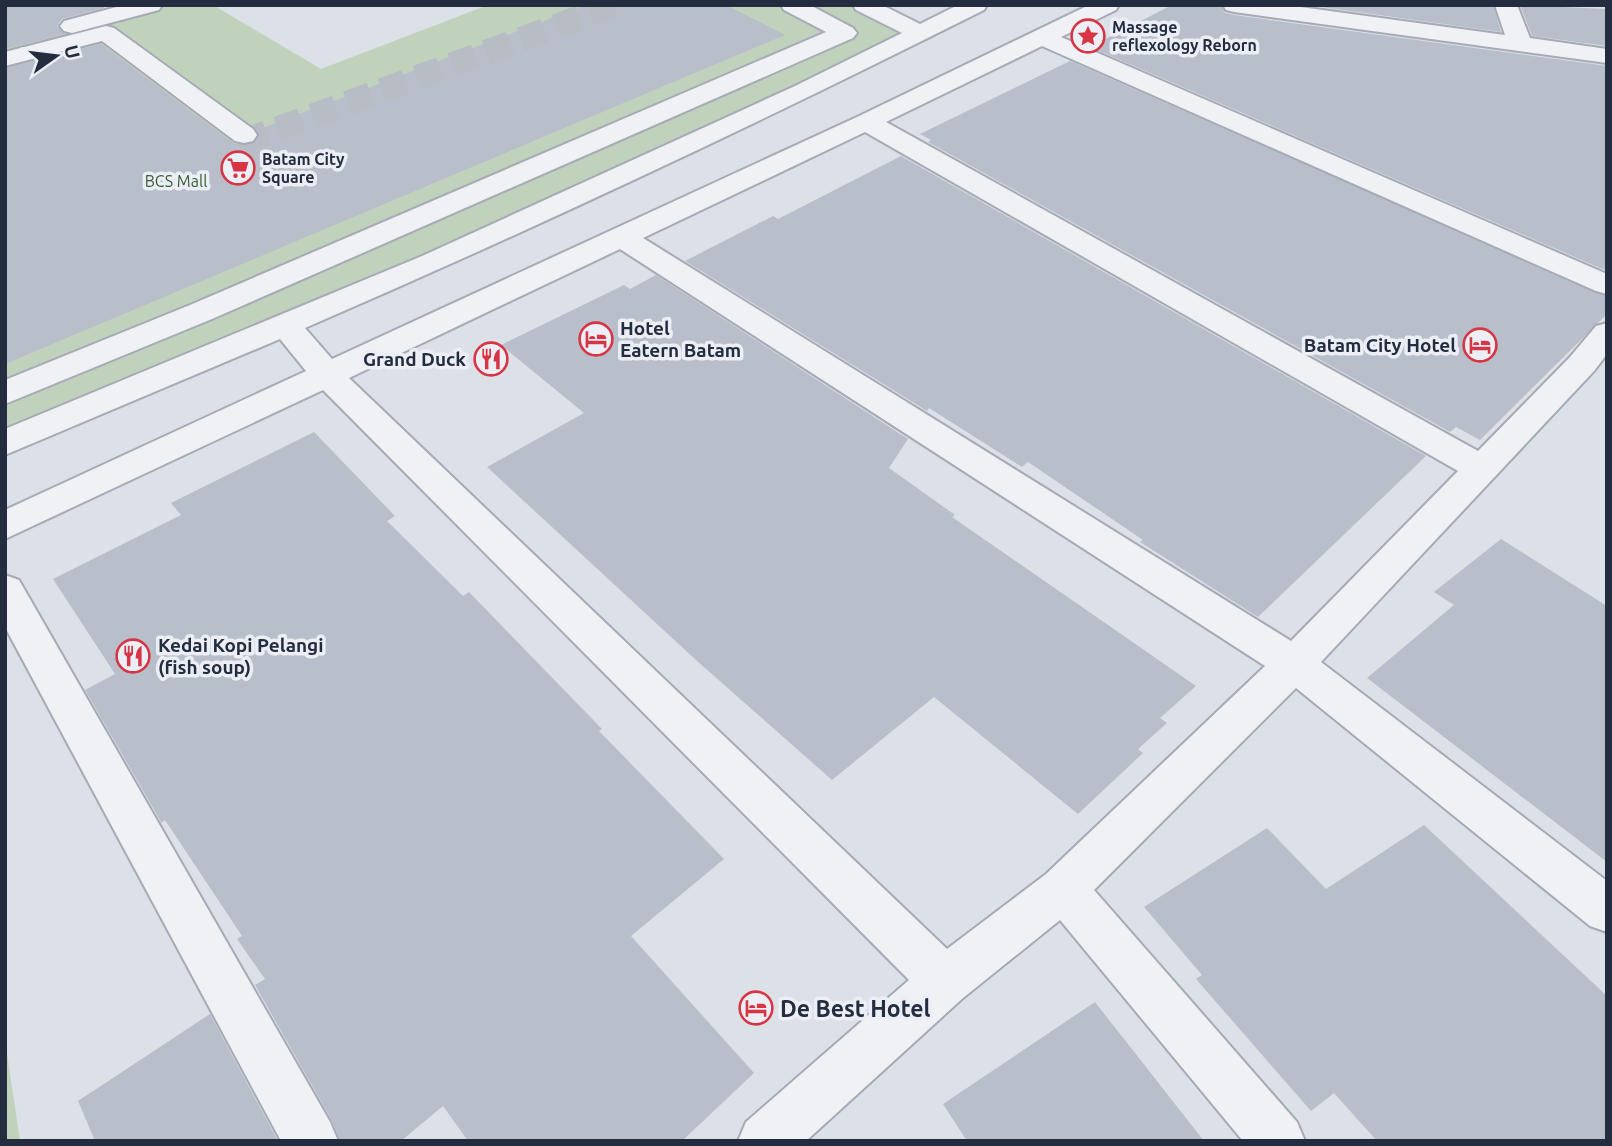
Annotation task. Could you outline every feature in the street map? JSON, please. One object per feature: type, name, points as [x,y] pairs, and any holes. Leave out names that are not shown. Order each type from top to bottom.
[{"type":"street","points":[[5,43],[151,5]]},
{"type":"street","points":[[792,5],[882,52]]},
{"type":"street","points":[[864,5],[921,33]]},
{"type":"street","points":[[5,443],[445,257],[882,52],[976,5]]},
{"type":"street","points":[[5,526],[866,122],[1108,5]]},
{"type":"street","points":[[1234,5],[1607,56]]},
{"type":"street","points":[[1506,5],[1520,44]]},
{"type":"street","points":[[5,59],[106,33],[244,135]]},
{"type":"street","points":[[5,393],[201,312],[845,33]]},
{"type":"street","points":[[1041,37],[1607,285]]},
{"type":"street","points":[[866,122],[1482,469]]},
{"type":"street","points":[[621,237],[1294,664],[1607,911]]},
{"type":"street","points":[[285,325],[327,375],[945,981]]},
{"type":"street","points":[[765,1141],[945,981],[1063,889],[1294,664],[1583,365],[1607,333]]},
{"type":"street","points":[[5,590],[311,1141]]},
{"type":"street","points":[[1063,889],[1278,1141]]},
{"type":"green space","name":"BCS Mall","points":[[158,5],[213,5],[321,69],[488,5],[851,5],[912,36],[421,262],[5,439],[5,44]]},
{"type":"green space","points":[[5,1040],[20,1141],[5,1141]]},
{"type":"building","points":[[5,5],[102,5],[104,8],[62,19],[57,26],[65,34],[5,49]]},
{"type":"building","name":"Batam City Square","points":[[586,5],[726,5],[785,35],[5,364],[5,68],[101,44],[233,143],[245,146],[255,142],[259,136],[257,130]]},
{"type":"building","points":[[1172,5],[1221,5],[1225,13],[1234,15],[1607,66],[1607,271],[1090,47]]},
{"type":"building","points":[[1307,5],[1493,5],[1501,32]]},
{"type":"building","points":[[1520,5],[1607,9],[1607,46],[1532,36]]},
{"type":"building","points":[[1070,61],[1607,296],[1607,314],[1480,440],[1456,427],[1450,432],[928,142],[931,140],[920,134]]},
{"type":"building","points":[[901,156],[1426,456],[1258,617],[1140,542],[1143,540],[1028,462],[1022,467],[685,261],[773,216],[778,219]]},
{"type":"building","points":[[656,275],[908,439],[889,468],[955,515],[952,517],[1196,686],[1160,718],[1167,723],[1138,749],[1143,753],[1078,814],[934,697],[832,780],[696,660],[487,467],[584,413],[501,345],[624,285],[630,289]]},
{"type":"building","points":[[314,432],[395,516],[387,521],[463,596],[469,592],[724,859],[631,936],[754,1073],[682,1141],[468,1141],[443,1106],[401,1141],[340,1141],[332,1121],[255,985],[265,979],[237,939],[242,936],[165,820],[161,823],[85,690],[115,674],[53,579],[181,515],[171,503]]},
{"type":"building","points":[[1501,539],[1607,606],[1607,862],[1367,678],[1454,605],[1434,592]]},
{"type":"building","points":[[1424,825],[1607,996],[1607,1141],[1377,1141],[1334,1093],[1311,1111],[1196,979],[1202,975],[1144,907],[1267,828],[1326,889]]},
{"type":"building","points":[[1095,1002],[1204,1141],[967,1141],[943,1104]]},
{"type":"building","points":[[210,1014],[278,1141],[95,1141],[78,1101]]},
{"type":"tunnel","points":[[244,135],[250,139],[615,5]]},
{"type":"place","name":"Massage reflexology Reborn","points":[[1088,36]]},
{"type":"place","name":"Batam City Square","points":[[238,168]]},
{"type":"place","name":"Hotel Eatern Batam","points":[[596,339]]},
{"type":"place","name":"Batam City Hotel","points":[[1480,345]]},
{"type":"place","name":"Grand Duck","points":[[491,359]]},
{"type":"place","name":"Kedai Kopi Pelangi (fish soup)","points":[[133,656]]},
{"type":"place","name":"De Best Hotel","points":[[756,1008]]}]
